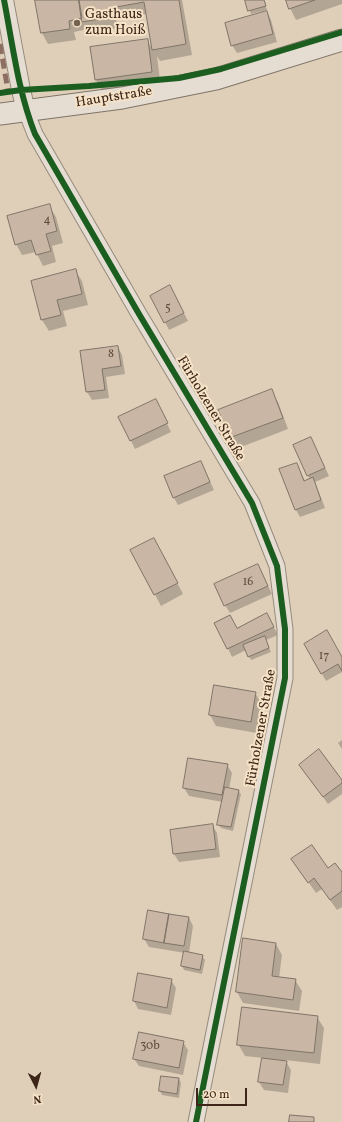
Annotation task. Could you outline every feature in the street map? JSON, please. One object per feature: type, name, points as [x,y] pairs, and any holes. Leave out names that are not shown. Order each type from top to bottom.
[{"type":"main road","name":"Hauptstraße","points":[[0,114],[122,98],[216,79],[342,40]]},
{"type":"street","points":[[4,0],[20,90],[26,111]]},
{"type":"street","name":"Fürholzener Straße","points":[[26,111],[35,134],[139,314],[252,503],[277,566],[286,629],[285,678],[196,1122]]},
{"type":"building","points":[[35,0],[79,0],[82,18],[69,21],[70,29],[41,33]]},
{"type":"building","points":[[79,0],[179,0],[186,44],[152,50],[144,2],[111,8],[112,17],[82,22]]},
{"type":"building","points":[[245,0],[264,0],[266,6],[248,11]]},
{"type":"building","points":[[286,0],[315,0],[289,9]]},
{"type":"building","points":[[267,11],[273,34],[231,46],[225,23]]},
{"type":"building","points":[[148,39],[152,72],[95,80],[90,47]]},
{"type":"building","points":[[50,204],[57,231],[46,234],[51,251],[36,255],[31,240],[15,245],[7,216]]},
{"type":"building","points":[[76,269],[82,294],[57,300],[61,315],[41,320],[31,281]]},
{"type":"building","points":[[170,285],[184,313],[164,323],[150,296]]},
{"type":"building","points":[[118,346],[121,366],[102,369],[105,390],[86,392],[80,351]]},
{"type":"building","points":[[272,389],[283,418],[229,438],[218,410]]},
{"type":"building","points":[[156,399],[168,423],[130,441],[118,417]]},
{"type":"building","points":[[311,437],[325,468],[307,476],[293,445]]},
{"type":"building","points":[[201,461],[210,482],[173,498],[164,476]]},
{"type":"building","points":[[297,463],[304,481],[313,477],[321,500],[295,510],[279,469]]},
{"type":"building","points":[[154,538],[178,583],[154,595],[130,550]]},
{"type":"building","points":[[258,564],[268,586],[224,606],[214,584]]},
{"type":"building","points":[[267,613],[274,627],[227,649],[214,623],[230,615],[237,628]]},
{"type":"building","points":[[327,630],[342,657],[342,671],[338,664],[321,674],[304,644]]},
{"type":"building","points":[[265,636],[269,648],[248,657],[243,645]]},
{"type":"building","points":[[214,685],[256,692],[251,722],[209,715]]},
{"type":"building","points":[[319,749],[342,780],[342,783],[323,797],[299,765]]},
{"type":"building","points":[[188,758],[228,764],[222,795],[183,788]]},
{"type":"building","points":[[225,787],[239,790],[231,827],[217,825]]},
{"type":"building","points":[[213,824],[216,849],[173,854],[170,830]]},
{"type":"building","points":[[312,845],[328,868],[335,863],[342,872],[342,891],[330,900],[314,878],[308,883],[291,859]]},
{"type":"building","points":[[148,910],[169,914],[164,943],[143,939]]},
{"type":"building","points":[[169,914],[189,917],[184,946],[164,943]]},
{"type":"building","points":[[243,938],[276,943],[272,976],[296,979],[293,1000],[236,992]]},
{"type":"building","points":[[184,951],[203,955],[200,970],[181,966]]},
{"type":"building","points":[[138,973],[172,979],[167,1008],[133,1001]]},
{"type":"building","points":[[242,1007],[318,1016],[314,1053],[237,1045]]},
{"type":"building","points":[[139,1032],[184,1041],[179,1068],[133,1059]]},
{"type":"building","points":[[262,1058],[287,1061],[283,1085],[258,1082]]},
{"type":"building","points":[[161,1076],[179,1078],[177,1094],[159,1091]]},
{"type":"building","points":[[290,1115],[314,1117],[314,1122],[289,1122]]},
{"type":"marked path","points":[[0,44],[8,91],[4,92]]},
{"type":"cycle path","points":[[4,0],[20,85],[35,134],[139,314],[252,503],[277,566],[285,629],[285,678],[196,1122]]},
{"type":"cycle path","points":[[0,93],[21,90],[179,78],[221,69],[342,32]]},
{"type":"place","name":"Gasthaus zum Hoiß","points":[[77,23]]}]
